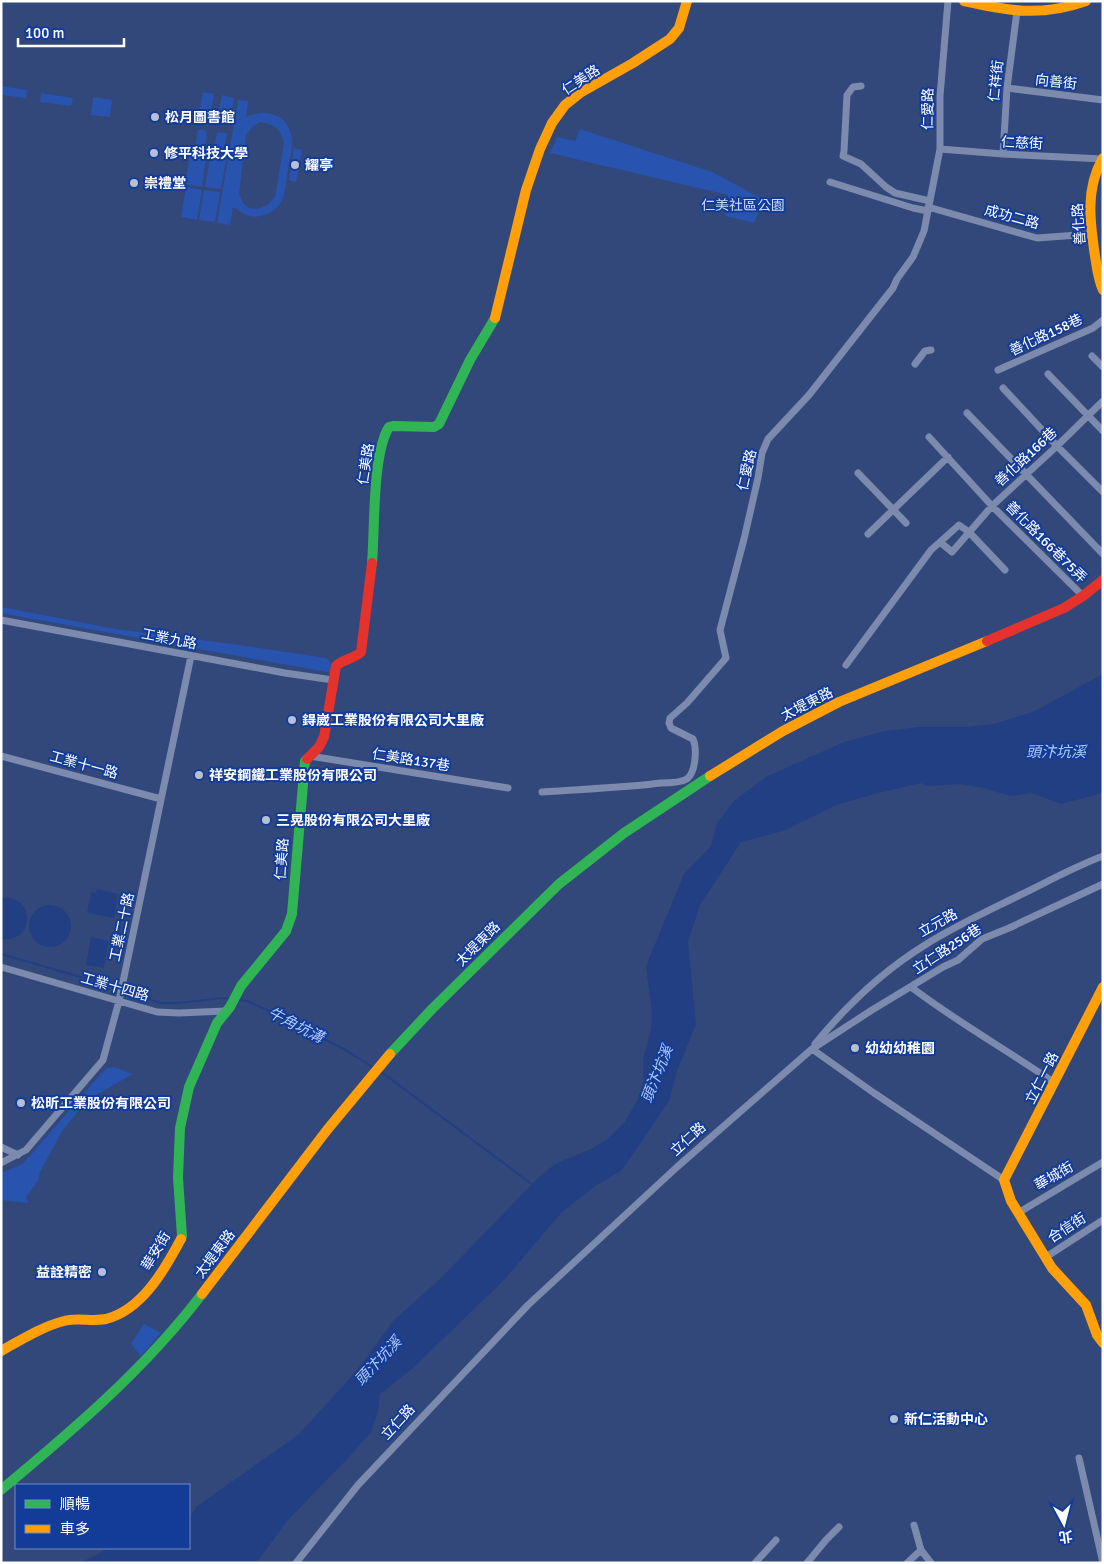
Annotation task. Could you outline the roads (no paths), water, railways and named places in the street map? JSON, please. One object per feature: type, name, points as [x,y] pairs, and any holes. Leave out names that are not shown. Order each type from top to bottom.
[{"type":"street","name":"仁美路","points":[[228,1009],[241,986],[286,931],[290,922],[305,762],[321,744],[324,737],[333,680],[338,663],[356,658],[361,652],[372,559],[376,483],[380,455],[387,430],[393,426],[438,426],[470,360],[495,320],[526,190],[540,149],[557,117],[565,106],[580,93],[626,68],[670,39],[678,28],[687,1]]},
{"type":"street","name":"仁愛路","points":[[542,792],[641,786],[681,781],[689,778],[693,772],[695,744],[693,739],[671,728],[670,718],[687,703],[726,658],[720,630],[744,539],[762,453],[768,439],[809,395],[893,288],[897,279],[913,257],[924,232],[940,149],[940,96],[948,1]]},
{"type":"street","points":[[964,1],[1018,11],[1042,12],[1054,11],[1086,1]]},
{"type":"street","name":"仁祥街","points":[[1003,154],[1007,88],[1018,11]]},
{"type":"street","name":"成功二路","points":[[861,86],[853,87],[847,95],[843,156],[861,164],[895,193],[929,206],[1038,238],[1092,234]]},
{"type":"street","name":"向善街","points":[[1007,88],[1103,100]]},
{"type":"street","name":"仁慈街","points":[[940,149],[1102,159]]},
{"type":"street","name":"善化路","points":[[1102,159],[1094,175],[1090,210],[1099,279],[1103,290]]},
{"type":"street","name":"成功二路","points":[[830,182],[913,208],[929,206]]},
{"type":"street","name":"善化路158巷","points":[[998,370],[1093,328],[1103,320]]},
{"type":"street","points":[[915,364],[925,351],[931,350]]},
{"type":"street","points":[[1092,356],[1103,367]]},
{"type":"street","points":[[1048,374],[1103,431]]},
{"type":"street","points":[[1003,388],[1103,492]]},
{"type":"street","name":"善化路166巷","points":[[940,542],[952,552],[992,506],[1103,401]]},
{"type":"street","points":[[967,413],[1103,554]]},
{"type":"street","name":"善化路166巷75弄","points":[[929,437],[992,506],[1083,596]]},
{"type":"street","points":[[868,534],[948,457]]},
{"type":"street","points":[[858,473],[906,523]]},
{"type":"street","points":[[846,665],[932,550],[959,524],[1005,570]]},
{"type":"street","name":"太堤東路","points":[[1,1490],[107,1397],[165,1340],[372,1074],[432,1009],[559,884],[624,833],[719,770],[783,731],[838,702],[1064,608],[1103,580]]},
{"type":"street","name":"工業九路","points":[[1,620],[191,656],[333,680]]},
{"type":"street","name":"工業二十路","points":[[1,1163],[26,1150],[103,1060],[124,982],[191,656]]},
{"type":"street","name":"工業十一路","points":[[1,756],[161,799]]},
{"type":"street","name":"仁美路137巷","points":[[310,756],[508,788]]},
{"type":"street","name":"立元路","points":[[812,1049],[838,1017],[866,990],[924,945],[1003,903],[1103,856]]},
{"type":"street","name":"立仁路256巷","points":[[812,1049],[872,1010],[958,960],[982,939],[1103,884]]},
{"type":"street","name":"工業十四路","points":[[1,967],[120,999],[157,1012],[228,1009]]},
{"type":"street","points":[[912,987],[944,1012],[1016,1056],[1054,1083]]},
{"type":"street","name":"立仁一路","points":[[1004,1180],[1103,988]]},
{"type":"street","name":"華安街","points":[[1,1351],[62,1321],[78,1318],[86,1320],[104,1319],[116,1316],[124,1312],[142,1296],[158,1275],[182,1236],[178,1161],[184,1104],[196,1067],[217,1023],[228,1009]]},
{"type":"street","points":[[812,1049],[1004,1180],[1011,1201],[1052,1268],[1086,1305],[1097,1335],[1103,1343]]},
{"type":"street","name":"立仁路","points":[[296,1563],[358,1485],[528,1305],[663,1180],[812,1049]]},
{"type":"street","points":[[1,1147],[18,1155]]},
{"type":"street","name":"華城街","points":[[1018,1213],[1103,1162]]},
{"type":"street","name":"合信街","points":[[1046,1257],[1103,1220]]},
{"type":"street","points":[[1079,1458],[1103,1563]]},
{"type":"street","points":[[914,1526],[922,1550],[931,1563]]},
{"type":"street","points":[[807,1563],[839,1527]]},
{"type":"street","points":[[755,1563],[776,1540]]},
{"type":"street","points":[[908,1563],[922,1550]]},
{"type":"water","name":"頭汴坑溪","points":[[1103,674],[1103,793],[1061,804],[1032,793],[1010,796],[983,788],[959,784],[927,786],[921,783],[836,805],[783,831],[741,842],[700,905],[688,942],[696,1024],[677,1071],[669,1101],[622,1170],[595,1186],[561,1213],[504,1280],[413,1368],[380,1394],[378,1412],[371,1432],[287,1521],[255,1563],[80,1563],[107,1549],[190,1549],[190,1517],[196,1507],[298,1435],[354,1374],[394,1320],[440,1279],[536,1180],[555,1164],[591,1149],[606,1140],[625,1122],[644,1088],[643,1060],[651,1029],[652,1014],[646,966],[684,874],[711,846],[717,823],[734,801],[766,777],[844,742],[885,731],[919,727],[966,727],[994,724],[1035,711]]},
{"type":"water","points":[[97,889],[118,894],[114,918],[87,913],[91,892],[96,893]]},
{"type":"water","points":[[1,898],[12,899],[21,903],[26,910],[26,927],[21,934],[12,938],[1,939]]},
{"type":"water","points":[[46,905],[54,905],[65,911],[71,926],[65,941],[54,947],[46,947],[35,941],[29,930],[29,922],[35,911]]},
{"type":"water","points":[[91,937],[109,941],[104,968],[86,965]]},
{"type":"waterway","name":"牛角坑溝","points":[[1,954],[119,988]]},
{"type":"waterway","name":"牛角坑溝","points":[[124,989],[163,1003],[231,999]]},
{"type":"waterway","name":"牛角坑溝","points":[[238,1000],[247,1001],[288,1019],[294,1024],[344,1049],[374,1068]]},
{"type":"waterway","name":"牛角坑溝","points":[[380,1071],[533,1185]]},
{"type":"place","name":"松月圖書館","points":[[155,117]]},
{"type":"place","name":"修平科技大學","points":[[154,153]]},
{"type":"place","name":"耀亭","points":[[295,165]]},
{"type":"place","name":"崇禮堂","points":[[134,183]]},
{"type":"place","name":"鍀崴工業股份有限公司大里廠","points":[[292,720]]},
{"type":"place","name":"祥安鋼鐵工業股份有限公司","points":[[199,775]]},
{"type":"place","name":"三晃股份有限公司大里廠","points":[[266,820]]},
{"type":"place","name":"幼幼幼稚園","points":[[855,1048]]},
{"type":"place","name":"松昕工業股份有限公司","points":[[21,1103]]},
{"type":"place","name":"益詮精密","points":[[102,1272]]},
{"type":"place","name":"新仁活動中心","points":[[894,1419]]},
{"type":"park label","name":"仁美社區公園","points":[[743,205]]}]
